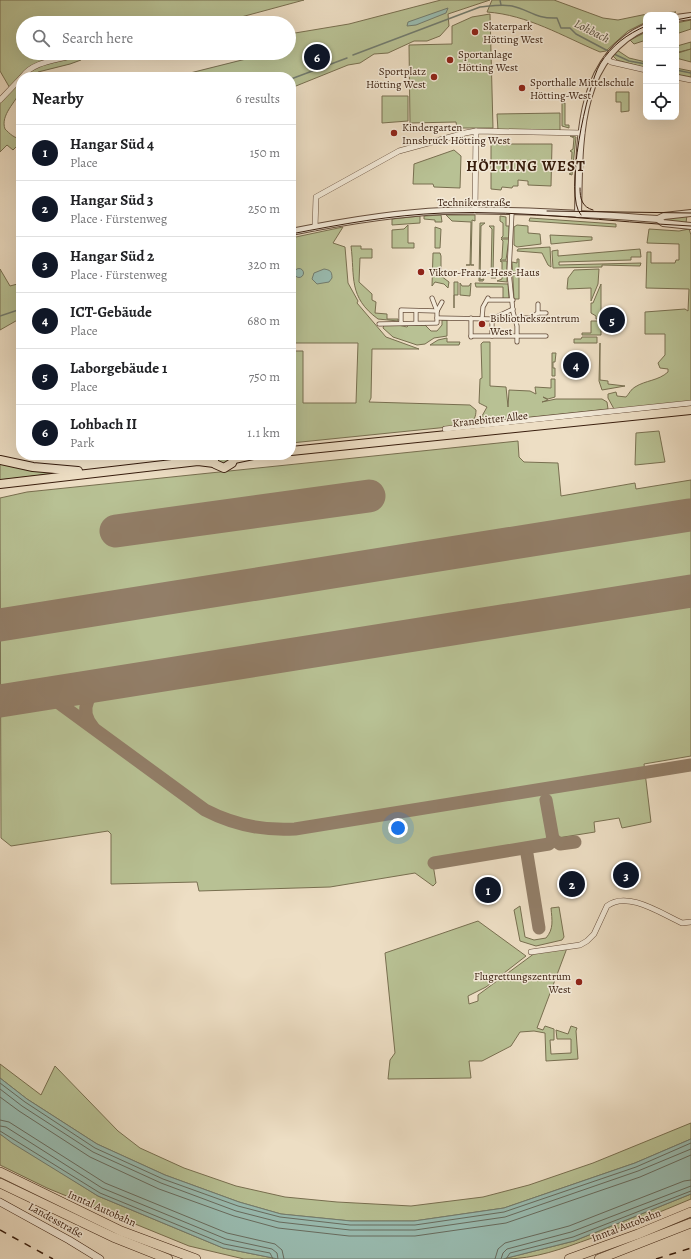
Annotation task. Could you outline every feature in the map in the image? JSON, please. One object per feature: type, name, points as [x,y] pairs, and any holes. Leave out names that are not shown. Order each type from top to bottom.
[{"type":"highway","name":"Inntal Autobahn","points":[[0,1172],[121,1231],[196,1259]]},
{"type":"highway","name":"Inntal Autobahn","points":[[0,1183],[113,1237],[168,1259]]},
{"type":"highway","name":"Inntal Autobahn","points":[[569,1259],[638,1234],[691,1212]]},
{"type":"highway","name":"Inntal Autobahn","points":[[599,1259],[691,1223]]},
{"type":"highway","points":[[670,1232],[691,1230]]},
{"type":"main road","name":"Kranebitter Allee","points":[[296,450],[691,410]]},
{"type":"main road","points":[[0,460],[33,467],[74,470],[88,474]]},
{"type":"main road","points":[[0,484],[203,460]]},
{"type":"main road","points":[[214,460],[220,467],[226,467],[232,463],[233,460]]},
{"type":"main road","points":[[0,490],[19,482]]},
{"type":"main road","name":"Landesstraße","points":[[0,1202],[100,1259]]},
{"type":"street","points":[[679,18],[691,16]]},
{"type":"street","points":[[578,214],[582,133],[593,82],[610,53],[628,36],[643,28]]},
{"type":"street","points":[[610,53],[611,62],[643,69]]},
{"type":"street","points":[[26,72],[34,66],[56,60]]},
{"type":"street","points":[[679,78],[691,80]]},
{"type":"street","points":[[0,100],[16,83]]},
{"type":"street","points":[[315,228],[316,198],[399,151],[476,130],[582,133]]},
{"type":"street","points":[[475,211],[476,130]]},
{"type":"street","name":"Technikerstraße","points":[[296,231],[389,215],[444,211],[578,214],[658,219],[664,216],[691,213]]},
{"type":"street","points":[[512,212],[509,272],[517,342]]},
{"type":"street","name":"Technikerstraße","points":[[658,219],[663,223],[691,226]]},
{"type":"street","points":[[379,324],[437,323],[437,311],[432,298]]},
{"type":"street","points":[[482,318],[482,307],[488,299],[513,300]]},
{"type":"street","points":[[437,311],[442,302]]},
{"type":"street","points":[[538,304],[538,313]]},
{"type":"street","points":[[437,318],[492,319],[513,309]]},
{"type":"street","points":[[401,323],[401,310],[437,311]]},
{"type":"street","points":[[416,311],[416,323]]},
{"type":"street","points":[[515,318],[530,318],[538,313],[546,313]]},
{"type":"street","points":[[471,318],[471,337],[517,335],[546,336]]},
{"type":"street","points":[[492,319],[492,336]]},
{"type":"street","name":"Kranebitter Allee","points":[[445,429],[691,403]]},
{"type":"street","points":[[531,952],[585,943],[593,936],[607,906],[621,900],[632,901],[682,923],[691,922]]},
{"type":"green space","points":[[0,0],[304,0],[245,16],[16,16],[16,60],[81,60],[38,72],[16,72],[16,99],[9,109],[4,124],[5,129],[16,137],[16,147],[13,150],[7,145],[0,152],[0,100],[11,90],[0,71]]},
{"type":"green space","points":[[441,0],[490,0],[448,14],[449,26],[440,36],[427,41],[414,41],[388,53],[374,54],[360,63],[348,65],[296,86],[296,72],[194,72],[242,60],[296,60],[296,33],[349,24]]},
{"type":"green space","points":[[492,0],[554,0],[603,18],[618,20],[643,15],[643,24],[628,31],[606,51],[600,52],[545,27],[517,17],[487,12]]},
{"type":"green space","name":"Sportanlage Hötting West","points":[[490,14],[493,128],[457,128],[456,122],[410,123],[409,45],[452,44],[452,26],[472,17]]},
{"type":"green space","points":[[691,20],[691,29],[679,33],[679,22]]},
{"type":"green space","points":[[643,34],[643,41],[634,44],[630,40]]},
{"type":"green space","points":[[691,42],[691,49],[679,52],[679,45]]},
{"type":"green space","points":[[691,49],[691,62],[679,59],[679,53]]},
{"type":"green space","points":[[617,50],[629,58],[643,61],[643,67],[617,60],[613,56]]},
{"type":"green space","points":[[679,69],[691,71],[691,77],[679,75]]},
{"type":"green space","points":[[616,92],[629,92],[629,111],[621,112],[621,102],[616,102]]},
{"type":"green space","points":[[382,96],[408,96],[408,121],[382,123]]},
{"type":"green space","points":[[562,103],[565,103],[565,125],[569,125],[569,128],[562,126]]},
{"type":"green space","points":[[560,113],[560,131],[498,131],[497,114]]},
{"type":"green space","points":[[570,136],[576,137],[572,175],[569,174],[571,173],[572,152],[570,151],[573,149],[574,138]]},
{"type":"green space","points":[[491,144],[552,144],[551,186],[528,185],[528,181],[518,180],[518,186],[513,186],[512,188],[502,187],[501,190],[491,189]]},
{"type":"green space","points":[[454,150],[461,156],[460,188],[434,187],[433,184],[413,184],[414,164]]},
{"type":"green space","points":[[441,215],[442,222],[424,219],[424,216]]},
{"type":"green space","points":[[446,215],[475,215],[475,221],[472,220],[471,265],[471,222],[452,221]]},
{"type":"green space","points":[[687,215],[686,223],[663,220],[663,218]]},
{"type":"green space","points":[[420,216],[420,223],[392,225],[392,219]]},
{"type":"green space","points":[[500,216],[506,217],[506,226],[509,226],[509,238],[501,238],[503,236],[503,223],[500,221]]},
{"type":"green space","points":[[530,218],[616,224],[616,227],[529,221]]},
{"type":"green space","points":[[480,223],[485,223],[481,226],[480,280],[484,279],[483,281],[479,281]]},
{"type":"green space","points":[[408,225],[408,243],[414,243],[414,248],[392,248],[392,230],[404,229]]},
{"type":"green space","points":[[517,225],[528,226],[528,233],[540,234],[541,244],[517,247],[514,245],[514,227]]},
{"type":"green space","points":[[489,226],[494,226],[493,275],[496,278],[491,278],[492,229]]},
{"type":"green space","points":[[343,227],[333,243],[345,247],[348,283],[358,301],[357,303],[386,337],[419,349],[372,349],[371,398],[369,402],[470,405],[476,410],[476,412],[475,417],[468,425],[296,442],[296,351],[303,351],[303,403],[356,403],[358,343],[296,343],[296,237]]},
{"type":"green space","points":[[435,227],[441,229],[440,248],[435,248]]},
{"type":"green space","points":[[649,229],[679,231],[689,229],[691,235],[691,402],[614,409],[608,398],[608,394],[616,392],[617,396],[626,397],[635,387],[660,377],[668,372],[668,369],[660,368],[658,363],[665,355],[665,334],[645,334],[645,312],[685,309],[688,311],[689,289],[646,288],[647,252],[651,252],[651,263],[675,263],[676,260],[679,260],[679,244],[647,243]]},
{"type":"green space","points":[[550,235],[592,237],[592,240],[551,244]]},
{"type":"green space","points":[[501,239],[509,239],[506,260],[500,260],[502,258],[503,241]]},
{"type":"green space","points":[[351,246],[361,246],[361,249],[372,249],[372,258],[360,258],[359,282],[372,294],[372,300],[376,302],[375,313],[387,314],[387,319],[398,319],[398,321],[378,319],[368,311],[362,303],[357,294],[353,277]]},
{"type":"green space","points":[[550,247],[551,267],[548,265],[542,253],[517,251],[518,249]]},
{"type":"green space","points":[[640,249],[641,257],[631,257],[631,260],[559,262],[559,265],[641,263],[640,266],[602,265],[602,267],[553,268],[552,251],[558,250],[558,256]]},
{"type":"green space","points":[[433,253],[440,253],[441,276],[449,282],[448,288],[444,284],[435,282],[432,286]]},
{"type":"green space","points":[[517,259],[519,259],[519,299],[514,299],[512,262],[517,263]]},
{"type":"green space","points":[[500,261],[507,261],[507,282],[497,281],[502,279],[502,262]]},
{"type":"green space","points":[[0,269],[10,286],[16,284],[16,321],[0,330]]},
{"type":"green space","points":[[599,269],[598,284],[591,301],[591,288],[567,289],[568,278],[574,270]]},
{"type":"green space","points":[[454,282],[458,282],[458,295],[454,295]]},
{"type":"green space","points":[[460,283],[462,286],[469,286],[471,283],[470,296],[460,295]]},
{"type":"green space","points":[[475,283],[508,284],[509,299],[503,299],[503,287],[476,287]]},
{"type":"green space","points":[[601,284],[601,319],[596,319],[596,316],[591,313],[591,303],[593,303]]},
{"type":"green space","points":[[442,320],[447,320],[447,336],[434,338],[425,344],[417,345],[393,337],[383,328],[384,325],[398,325],[407,327],[409,325],[425,325],[431,331],[437,331],[442,325]]},
{"type":"green space","points":[[591,321],[601,321],[601,335],[582,335],[582,333],[591,333]]},
{"type":"green space","points":[[582,337],[597,337],[597,343],[574,343],[574,339],[581,339]]},
{"type":"green space","points":[[447,338],[447,342],[460,342],[459,345],[430,345],[438,340]]},
{"type":"green space","points":[[483,342],[490,342],[490,386],[506,387],[508,407],[509,390],[530,391],[536,394],[535,387],[551,388],[551,379],[555,379],[555,397],[548,399],[543,397],[548,400],[542,402],[556,399],[602,399],[607,402],[608,409],[484,422],[482,416],[487,407],[479,403],[480,379],[482,378],[481,344]]},
{"type":"green space","points":[[600,343],[600,380],[608,381],[608,384],[625,386],[602,390],[599,381]]},
{"type":"green space","points":[[552,353],[556,353],[555,362],[553,362],[555,376],[552,376]]},
{"type":"green space","points":[[659,431],[665,462],[635,465],[636,433]]},
{"type":"green space","points":[[518,441],[519,457],[524,462],[558,463],[561,496],[635,483],[636,489],[691,480],[691,756],[644,764],[651,822],[622,828],[619,818],[594,822],[595,832],[432,858],[436,883],[433,886],[415,873],[330,887],[199,891],[197,882],[111,884],[111,834],[108,831],[11,846],[1,838],[0,498],[27,492]]},
{"type":"green space","points":[[218,460],[230,460],[224,464],[219,463]]},
{"type":"green space","points":[[0,463],[50,472],[50,474],[0,480]]},
{"type":"green space","points":[[520,906],[525,937],[534,940],[546,938],[549,935],[552,920],[551,908],[559,907],[564,937],[562,940],[536,946],[520,941],[514,910]]},
{"type":"green space","points":[[478,921],[526,956],[486,987],[468,996],[469,1004],[478,1001],[478,995],[535,953],[567,948],[537,1028],[543,1030],[545,1026],[554,1029],[554,1040],[550,1040],[551,1054],[571,1053],[571,1039],[557,1039],[556,1030],[568,1034],[571,1026],[577,1028],[578,1059],[546,1061],[545,1033],[534,1031],[520,1032],[511,1046],[482,1061],[469,1061],[471,1078],[388,1079],[390,1060],[395,1053],[385,953]]},
{"type":"green space","points":[[0,1064],[41,1095],[55,1066],[118,1131],[140,1148],[184,1168],[236,1186],[285,1197],[337,1202],[411,1206],[483,1197],[529,1185],[593,1163],[691,1123],[691,1139],[635,1163],[504,1208],[414,1221],[351,1221],[281,1214],[239,1202],[165,1175],[97,1144],[27,1099],[0,1078]]},
{"type":"green space","points":[[0,1134],[98,1196],[223,1248],[278,1259],[244,1259],[189,1246],[47,1188],[0,1165]]},
{"type":"green space","points":[[691,1194],[691,1199],[570,1246],[548,1253],[515,1259],[503,1259],[574,1241]]},
{"type":"water","points":[[448,8],[446,13],[416,25],[407,26],[408,22]]},
{"type":"water","points":[[299,268],[304,273],[301,277],[299,278],[296,276],[297,269]]},
{"type":"water","points":[[324,269],[330,271],[332,278],[329,282],[317,284],[312,279],[314,273]]},
{"type":"water","points":[[0,1078],[27,1099],[97,1144],[165,1175],[239,1202],[281,1214],[351,1221],[414,1221],[504,1208],[635,1163],[691,1139],[691,1194],[574,1241],[503,1259],[278,1259],[223,1248],[98,1196],[12,1143],[0,1134]]},
{"type":"waterway","points":[[500,0],[501,5]]},
{"type":"waterway","name":"Lohbach","points":[[353,55],[480,7],[500,5],[508,5],[538,16],[557,18],[561,28],[570,28],[576,34],[610,52]]},
{"type":"waterway","name":"Lohbach","points":[[614,54],[629,61],[643,63]]},
{"type":"waterway","name":"Lohbach","points":[[296,77],[347,58]]},
{"type":"waterway","name":"Lohbach","points":[[679,71],[691,73]]},
{"type":"waterway","name":"Lohbach","points":[[0,316],[16,311]]},
{"type":"taxiway","points":[[93,727],[86,714],[88,701],[96,690],[109,683]]},
{"type":"taxiway","points":[[32,695],[44,695],[52,698],[205,810],[227,820],[260,828],[295,829],[691,765]]},
{"type":"taxiway","points":[[546,800],[553,839],[560,844],[575,842]]},
{"type":"taxiway","points":[[434,863],[549,844],[553,839]]},
{"type":"taxiway","points":[[527,854],[539,928]]},
{"type":"runway","points":[[116,531],[369,496]]},
{"type":"runway","points":[[0,625],[689,515]]},
{"type":"runway","points":[[0,701],[691,591]]},
{"type":"tram line","points":[[679,19],[691,17]]},
{"type":"tram line","points":[[581,215],[576,204],[576,165],[579,141],[589,94],[595,76],[604,58],[620,41],[643,28]]},
{"type":"tram line","points":[[580,188],[582,202],[586,207],[593,210]]},
{"type":"tram line","points":[[547,211],[691,213]]},
{"type":"tram line","points":[[296,233],[367,220],[443,213],[505,213],[691,226]]},
{"type":"railway","points":[[0,1230],[53,1259]]},
{"type":"railway","points":[[656,1259],[691,1248]]},
{"type":"place","name":"Skaterpark Hötting West","points":[[475,32]]},
{"type":"place","name":"Lohbach II","points":[[317,57]]},
{"type":"place","name":"Sportanlage Hötting West","points":[[450,60]]},
{"type":"place","name":"Sportplatz Hötting West","points":[[434,77]]},
{"type":"place","name":"Sporthalle Mittelschule Hötting-West","points":[[522,88]]},
{"type":"place","name":"Kindergarten Innsbruck Hötting West","points":[[394,133]]},
{"type":"place","name":"Viktor-Franz-Hess-Haus","points":[[421,272]]},
{"type":"place","name":"Laborgebäude 1","points":[[612,320]]},
{"type":"place","name":"Bibliothekszentrum West","points":[[482,324]]},
{"type":"place","name":"ICT-Gebäude","points":[[576,365]]},
{"type":"place","name":"Hangar Süd 2","points":[[626,875]]},
{"type":"place","name":"Hangar Süd 3","points":[[572,884]]},
{"type":"place","name":"Hangar Süd 4","points":[[488,890]]},
{"type":"place","name":"Flugrettungszentrum West","points":[[579,982]]},
{"type":"district","name":"HÖTTING WEST","points":[[526,166]]}]
